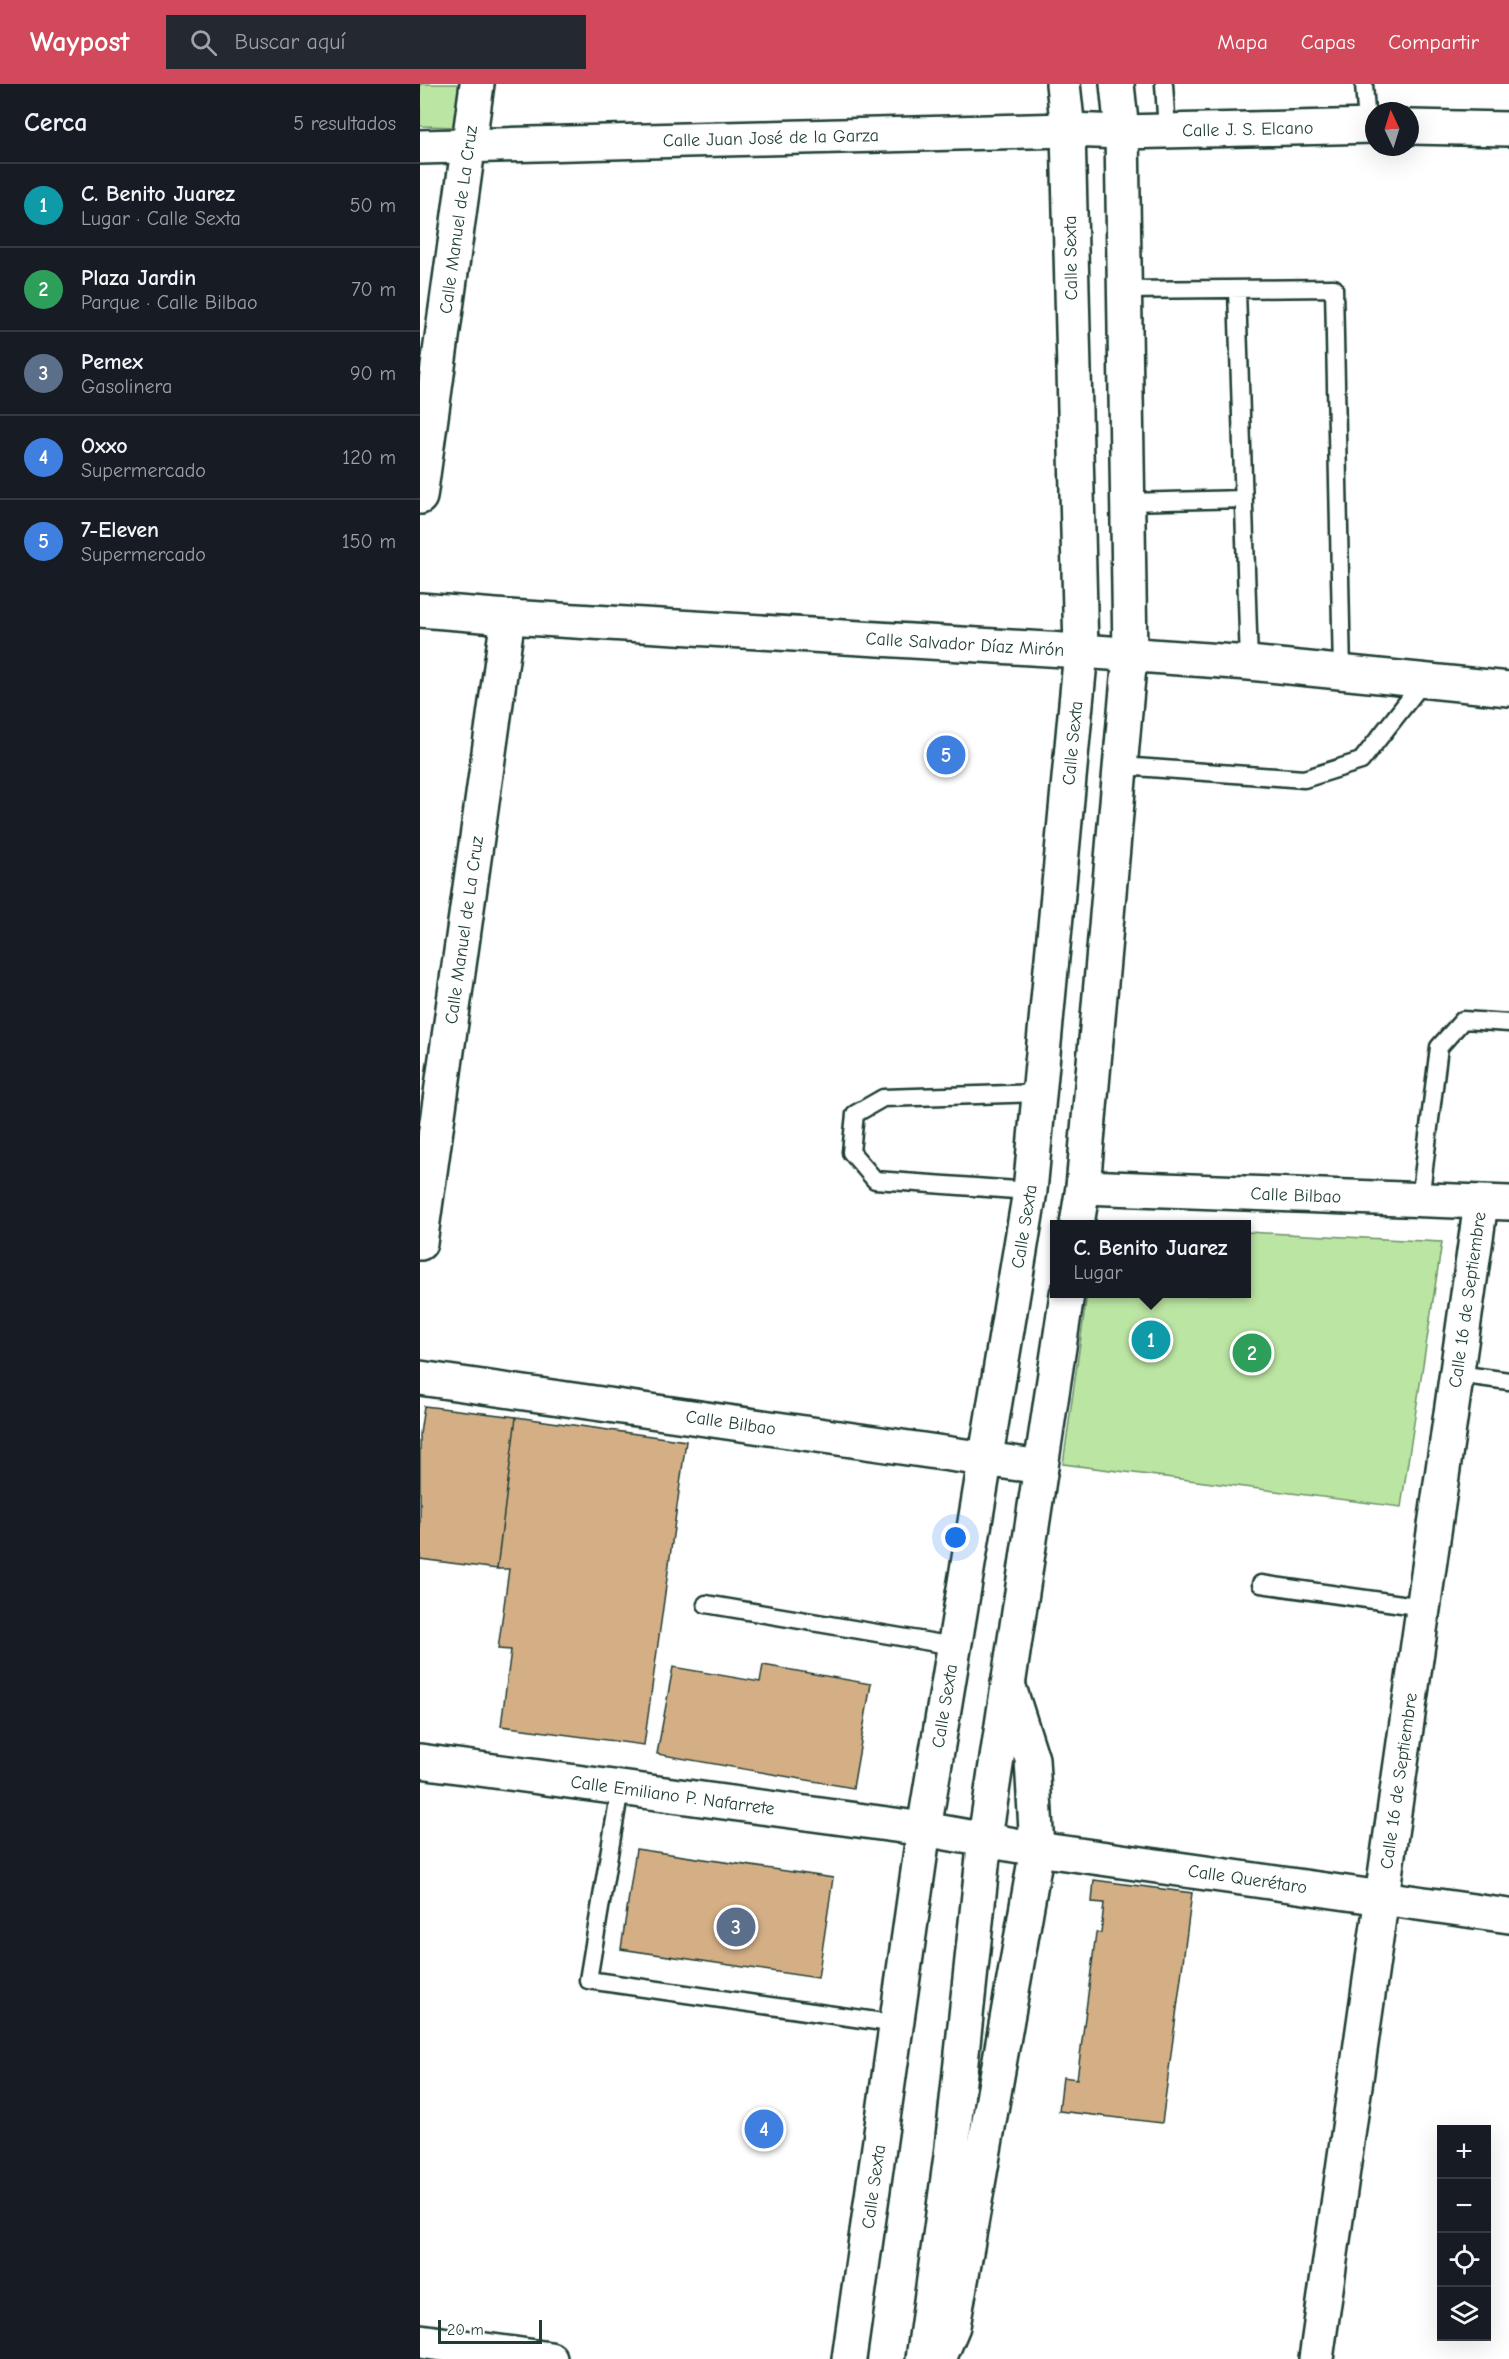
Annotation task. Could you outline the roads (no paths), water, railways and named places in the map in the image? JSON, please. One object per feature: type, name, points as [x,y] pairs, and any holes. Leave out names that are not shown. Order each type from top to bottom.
[{"type":"street","name":"Calle Manuel de La Cruz","points":[[420,498],[477,84]]},
{"type":"street","name":"Calle Sexta","points":[[849,2359],[924,1828],[1030,1191],[1041,1093],[1081,651],[1068,130],[1063,84]]},
{"type":"street","points":[[1078,1220],[1083,1188],[1130,655],[1122,132],[1117,84]]},
{"type":"street","name":"Calle J. S. Elcano","points":[[1122,132],[1365,126]]},
{"type":"street","points":[[1419,127],[1509,129]]},
{"type":"street","name":"Calle Juan José de la Garza","points":[[420,147],[1068,130],[1122,132]]},
{"type":"street","name":"Calle Salvador Díaz Mirón","points":[[420,610],[1249,663],[1509,689]]},
{"type":"street","name":"Calle Manuel de La Cruz","points":[[420,1243],[508,617]]},
{"type":"street","name":"Calle Bilbao","points":[[1083,1188],[1495,1203]]},
{"type":"street","name":"Calle 16 de Septiembre","points":[[1316,2359],[1457,1374],[1495,1203]]},
{"type":"street","points":[[923,2359],[951,2156],[985,1838],[1066,1298]]},
{"type":"street","name":"Calle Bilbao","points":[[420,1378],[1041,1467]]},
{"type":"street","points":[[939,2359],[953,2326],[1037,1849],[1032,1759],[1008,1684]]},
{"type":"street","name":"Calle Emiliano P. Nafarrete","points":[[420,1761],[985,1838]]},
{"type":"street","name":"Calle Querétaro","points":[[985,1838],[1037,1849],[1509,1916]]},
{"type":"street","points":[[420,2342],[550,2359]]},
{"type":"lane","points":[[1164,84],[1167,131]]},
{"type":"lane","points":[[1364,84],[1367,102]]},
{"type":"lane","points":[[1124,290],[1334,288],[1342,673]]},
{"type":"lane","points":[[1237,290],[1249,663]]},
{"type":"lane","points":[[1128,502],[1244,499]]},
{"type":"lane","points":[[1120,766],[1304,779],[1361,761],[1423,682]]},
{"type":"lane","points":[[1420,1200],[1439,1047],[1462,1020],[1509,1023]]},
{"type":"lane","points":[[1030,1191],[875,1180],[851,1152],[855,1114],[883,1098],[1041,1093]]},
{"type":"lane","points":[[1457,1374],[1509,1381]]},
{"type":"lane","points":[[1260,1584],[1424,1607]]},
{"type":"lane","points":[[706,1604],[954,1646]]},
{"type":"lane","points":[[620,1789],[588,1980],[897,2024]]},
{"type":"place","name":"7-Eleven","points":[[946,755]]},
{"type":"place","name":"C. Benito Juarez","points":[[1151,1340]]},
{"type":"place","name":"Plaza Jardin","points":[[1252,1353]]},
{"type":"place","name":"Pemex","points":[[736,1927]]},
{"type":"place","name":"Oxxo","points":[[764,2129]]}]
